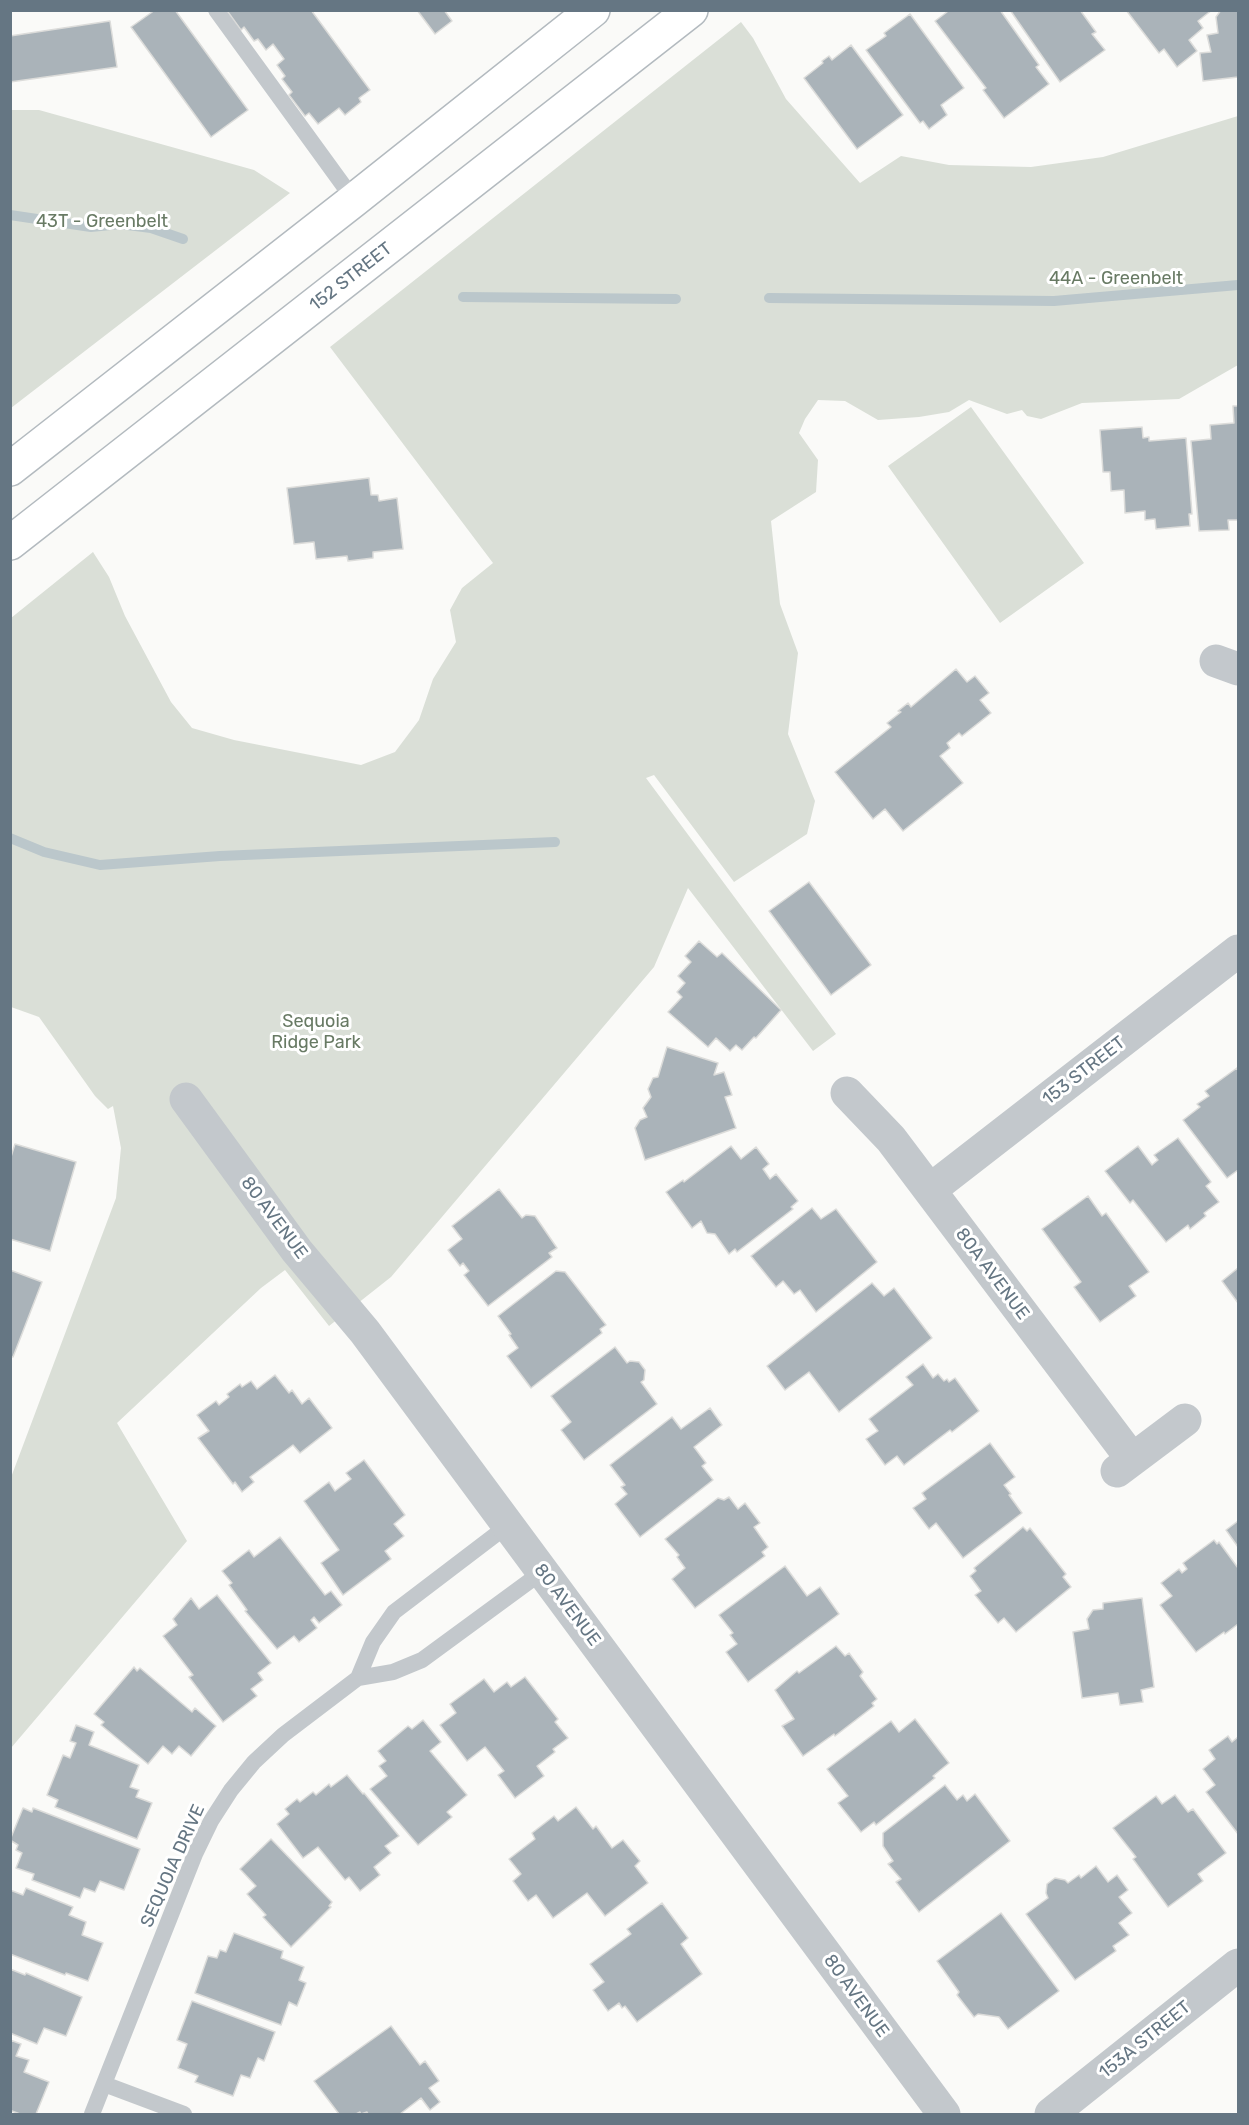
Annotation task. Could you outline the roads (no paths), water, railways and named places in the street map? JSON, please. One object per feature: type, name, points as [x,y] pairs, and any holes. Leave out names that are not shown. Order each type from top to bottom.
[{"type":"main road","points":[[10,469],[593,10]]},
{"type":"main road","name":"152 STREET","points":[[10,543],[691,10]]},
{"type":"street","name":"153 STREET","points":[[930,1191],[1239,951]]},
{"type":"street","name":"80A AVENUE","points":[[847,1094],[891,1139],[930,1191],[1124,1465],[1185,1420]]},
{"type":"street","name":"80 AVENUE","points":[[186,1099],[297,1251],[365,1332],[944,2115]]},
{"type":"street","name":"153A STREET","points":[[1051,2115],[1239,1965]]},
{"type":"lane","points":[[216,10],[354,200]]},
{"type":"lane","points":[[358,1678],[373,1642],[394,1612],[507,1526]]},
{"type":"lane","name":"SEQUOIA DRIVE","points":[[92,2115],[195,1854],[211,1821],[231,1790],[254,1762],[283,1735],[358,1678],[393,1672],[422,1660],[542,1572]]},
{"type":"lane","points":[[104,2084],[184,2115]]},
{"type":"waterway","points":[[10,215],[91,227],[120,224],[151,228],[183,239]]},
{"type":"waterway","points":[[769,298],[1054,301],[1238,285]]},
{"type":"waterway","points":[[463,297],[676,299]]},
{"type":"waterway","points":[[10,838],[44,852],[100,865],[220,856],[555,842]]},
{"type":"park label","name":"43T - Greenbelt","points":[[102,222]]},
{"type":"park label","name":"44A - Greenbelt","points":[[1116,279]]},
{"type":"park label","name":"Sequoia Ridge Park","points":[[316,1032]]}]
